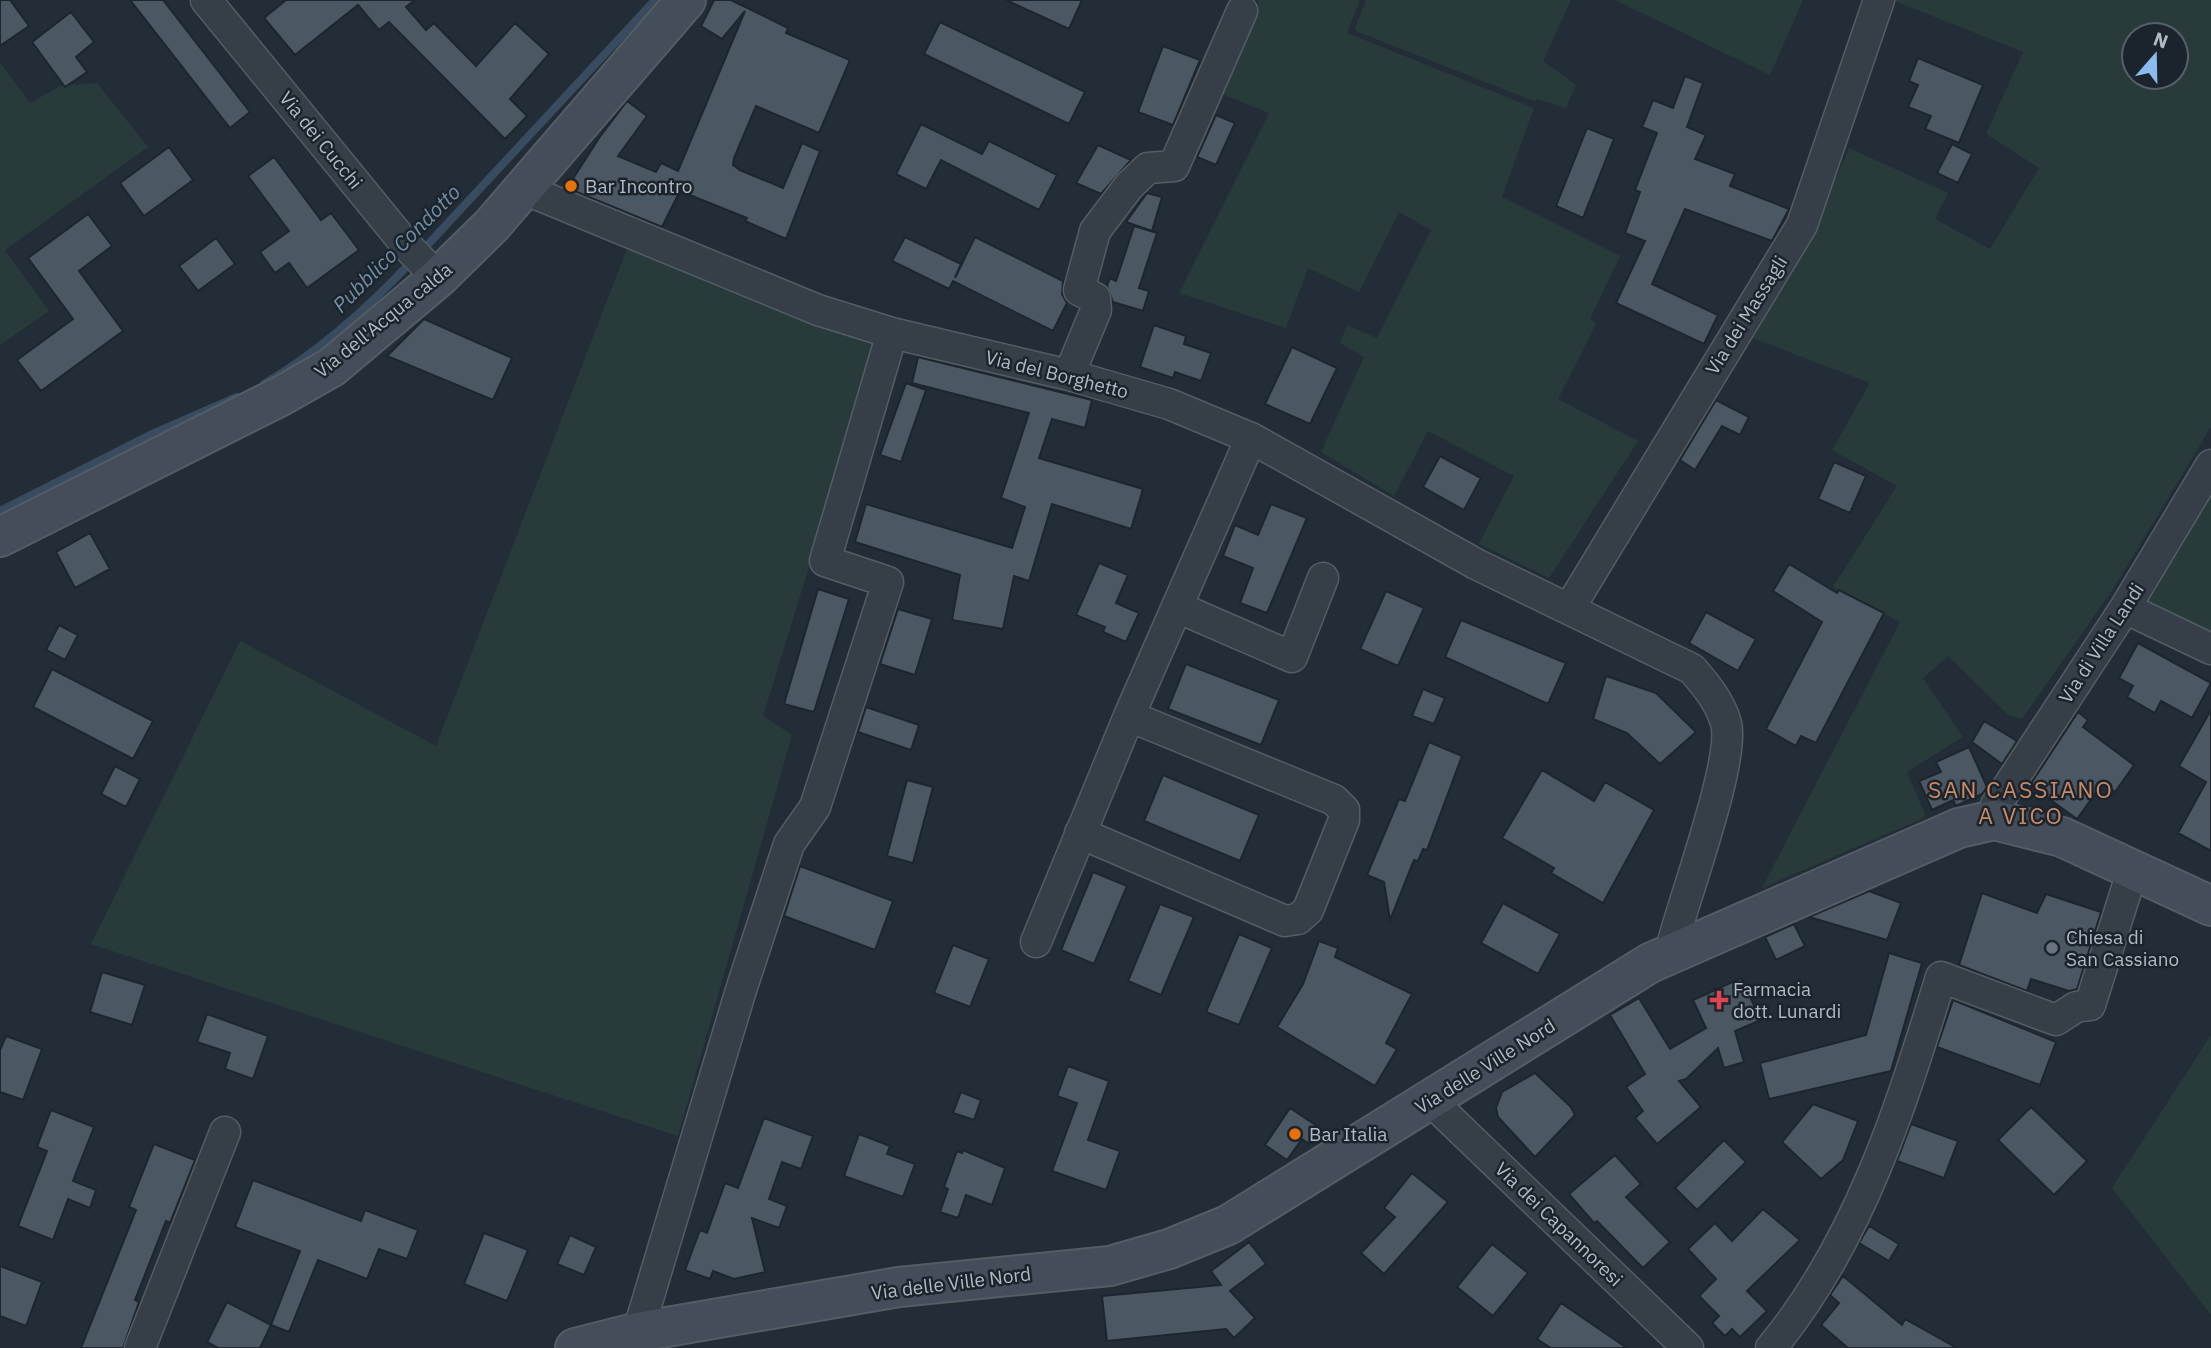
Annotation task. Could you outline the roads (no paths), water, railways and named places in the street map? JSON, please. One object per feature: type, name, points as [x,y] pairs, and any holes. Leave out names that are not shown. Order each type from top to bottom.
[{"type":"street","name":"Via dei Cucchi","points":[[206,0],[407,246],[438,278]]},
{"type":"street","name":"Via dell'Acqua calda","points":[[0,537],[281,396],[332,367],[438,278],[524,190],[686,0]]},
{"type":"street","name":"Via dei Massagli","points":[[1569,609],[1762,286],[1802,225],[1879,0]]},
{"type":"street","points":[[1069,375],[1096,310],[1095,298],[1079,290],[1095,231],[1129,186],[1148,168],[1174,166],[1242,11]]},
{"type":"street","name":"Via del Borghetto","points":[[524,190],[818,310],[892,333],[1069,375],[1169,404],[1251,438],[1400,524],[1692,669],[1712,692],[1727,725],[1723,770],[1670,953]]},
{"type":"street","points":[[638,1332],[741,990],[789,844],[815,807],[888,582],[825,561],[892,333]]},
{"type":"street","points":[[1036,942],[1129,716],[1251,438]]},
{"type":"street","name":"Via di Villa Landi","points":[[1994,820],[1996,805],[2125,608],[2211,465]]},
{"type":"street","points":[[1177,607],[1292,657],[1323,578]]},
{"type":"street","points":[[2125,608],[2211,649]]},
{"type":"street","points":[[1080,833],[1285,921],[1298,919],[1308,910],[1344,820],[1344,810],[1334,800],[1129,716]]},
{"type":"street","name":"Via delle Ville Nord","points":[[575,1348],[638,1332],[689,1336],[899,1287],[1110,1266],[1169,1249],[1227,1225],[1670,953],[1959,828],[1994,820],[2062,837],[2211,906]]},
{"type":"street","points":[[1771,1348],[1823,1275],[1861,1202],[1905,1094],[1941,977],[2056,1020],[2076,1007],[2090,1004],[2133,869]]},
{"type":"street","name":"Via dei Capannoresi","points":[[1430,1100],[1688,1348]]},
{"type":"street","points":[[140,1348],[225,1132]]},
{"type":"waterway","name":"Pubblico Condotto","points":[[421,252],[655,0]]},
{"type":"waterway","name":"Pubblico Condotto","points":[[264,384],[342,328],[412,261]]},
{"type":"waterway","name":"Pubblico Condotto","points":[[0,511],[150,435],[237,397]]},
{"type":"place","name":"Bar Incontro","points":[[571,186]]},
{"type":"place","name":"Chiesa di San Cassiano","points":[[2052,948]]},
{"type":"place","name":"Farmacia dott. Lunardi","points":[[1719,1000]]},
{"type":"place","name":"Bar Italia","points":[[1295,1134]]},
{"type":"district","name":"SAN CASSIANO A VICO","points":[[2021,802]]}]
